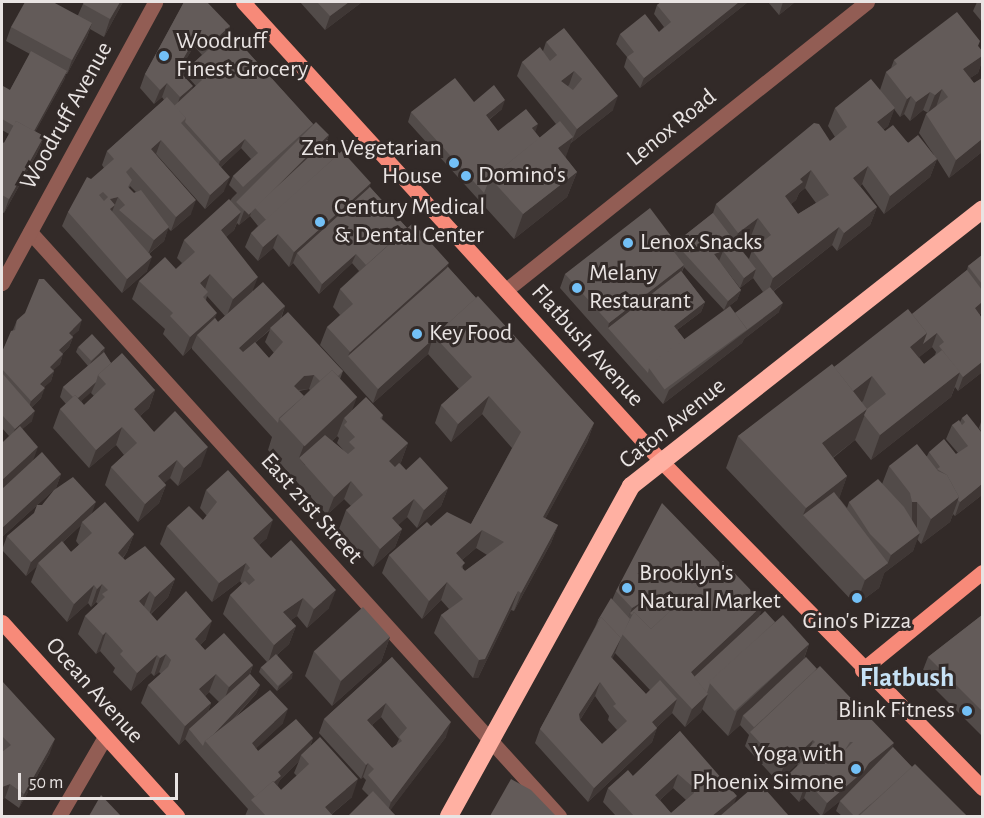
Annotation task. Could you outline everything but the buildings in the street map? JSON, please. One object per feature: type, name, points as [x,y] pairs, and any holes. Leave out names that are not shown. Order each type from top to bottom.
[{"type":"highway","name":"Caton Avenue","points":[[449,816],[631,486],[982,210]]},
{"type":"main road","name":"Flatbush Avenue","points":[[243,2],[662,462],[862,670],[982,788]]},
{"type":"main road","points":[[862,670],[982,572]]},
{"type":"main road","name":"Ocean Avenue","points":[[2,622],[177,816]]},
{"type":"street","name":"Woodruff Avenue","points":[[2,283],[155,2]]},
{"type":"street","name":"Lenox Road","points":[[506,290],[867,2]]},
{"type":"street","name":"East 21st Street","points":[[30,232],[559,816]]},
{"type":"street","points":[[59,816],[105,737]]},
{"type":"place","name":"Woodruff Finest Grocery","points":[[164,56]]},
{"type":"place","name":"Zen Vegetarian House","points":[[454,163]]},
{"type":"place","name":"Domino's","points":[[466,176]]},
{"type":"place","name":"Century Medical & Dental Center","points":[[320,222]]},
{"type":"place","name":"Lenox Snacks","points":[[628,243]]},
{"type":"place","name":"Melany Restaurant","points":[[577,288]]},
{"type":"place","name":"Key Food","points":[[417,334]]},
{"type":"place","name":"Brooklyn's Natural Market","points":[[627,588]]},
{"type":"place","name":"Gino's Pizza","points":[[857,598]]},
{"type":"place","name":"Blink Fitness","points":[[967,711]]},
{"type":"place","name":"Yoga with Phoenix Simone","points":[[856,769]]},
{"type":"district","name":"Flatbush","points":[[907,678]]}]
